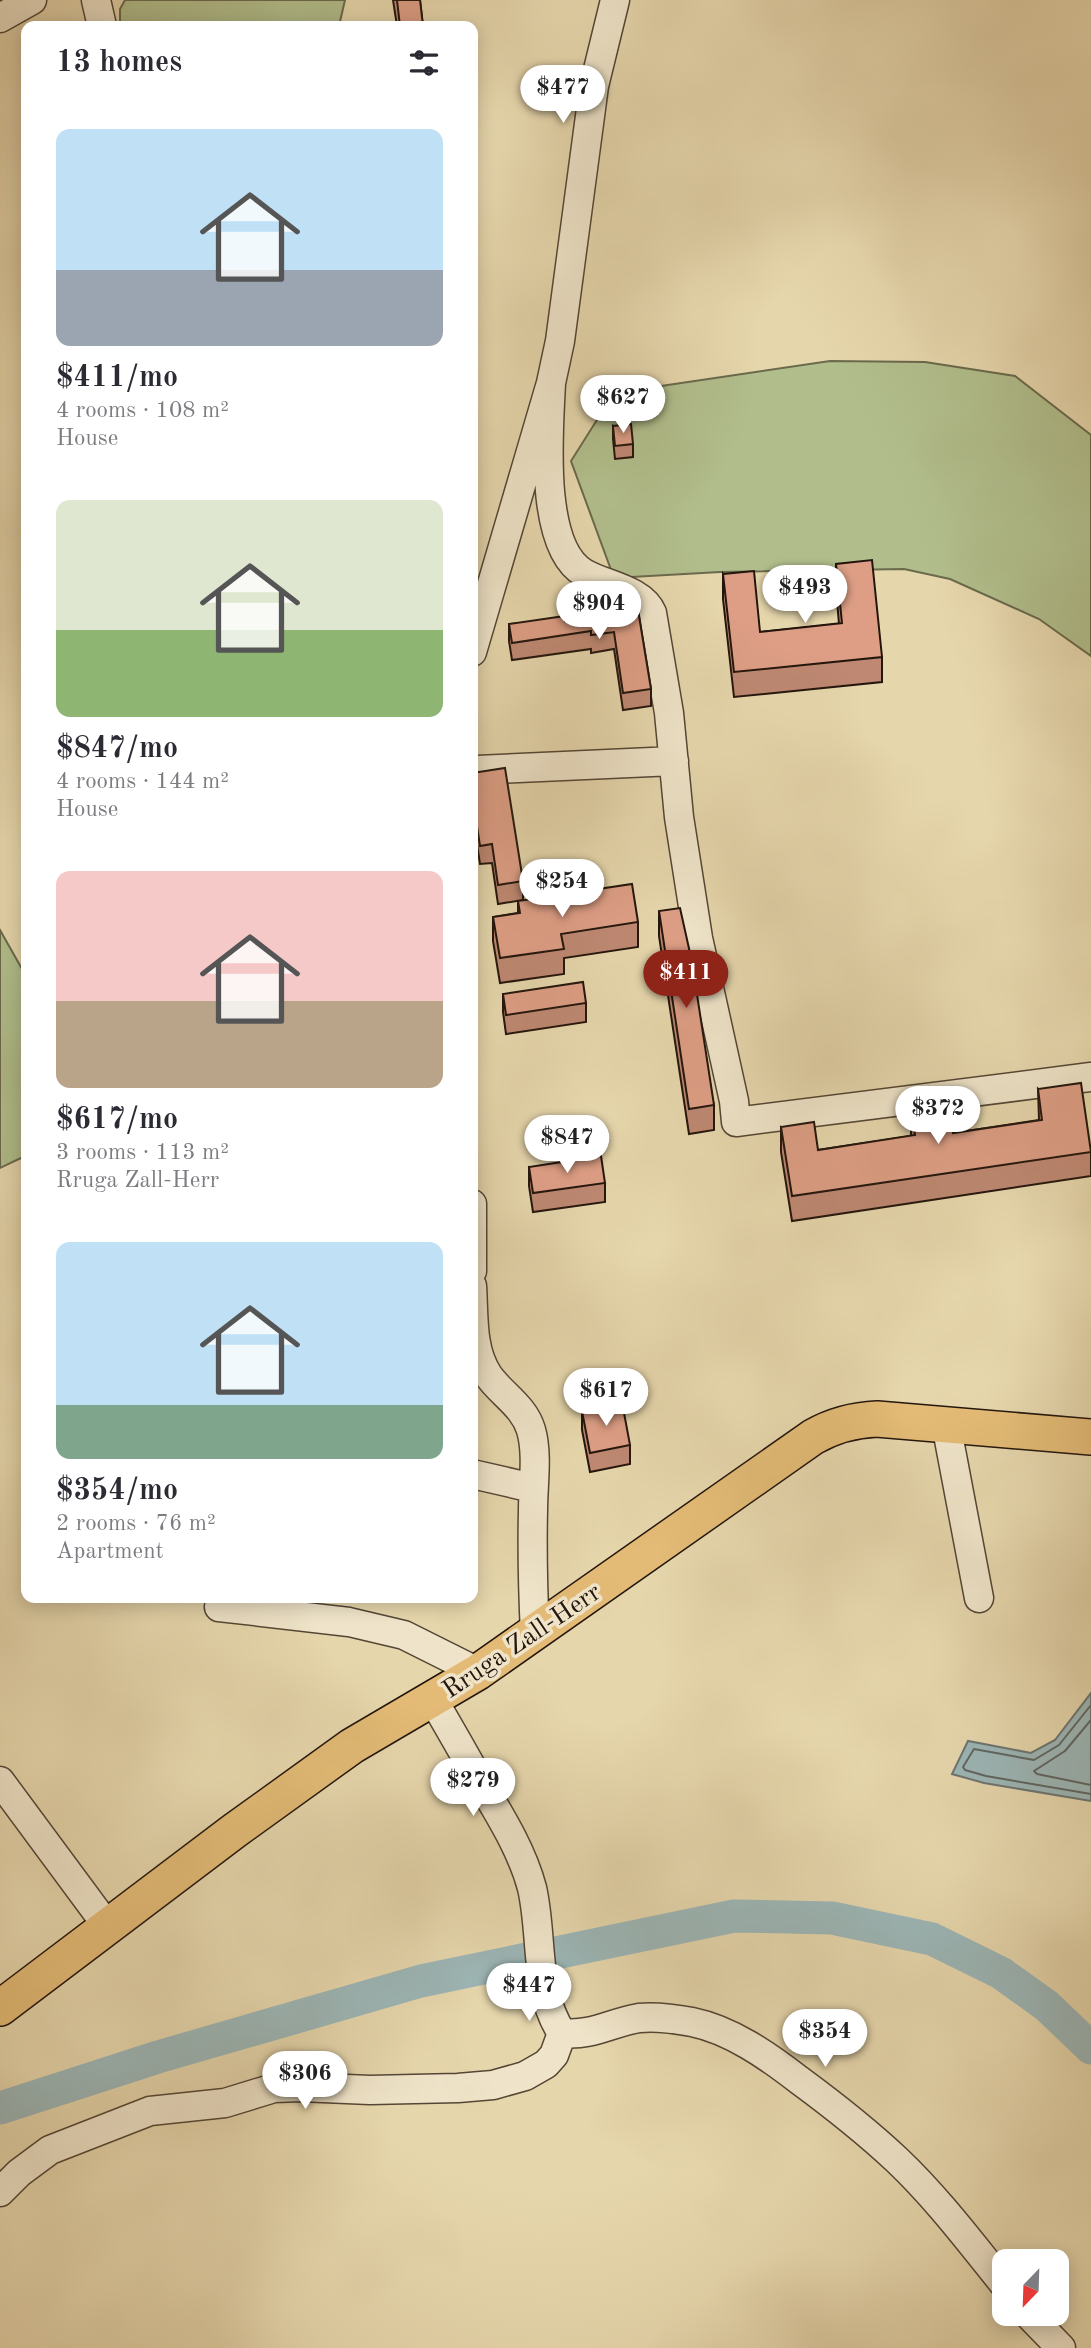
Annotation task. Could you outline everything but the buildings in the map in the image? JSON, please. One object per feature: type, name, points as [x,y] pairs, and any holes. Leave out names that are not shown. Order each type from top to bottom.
[{"type":"main road","name":"Rruga Zall-Herr","points":[[0,2008],[234,1831],[352,1746],[478,1672],[831,1427],[851,1420],[877,1419],[1091,1437]]},
{"type":"street","points":[[0,18],[32,0]]},
{"type":"street","points":[[96,0],[101,21]]},
{"type":"street","points":[[478,632],[551,383],[560,341],[594,86],[615,0]]},
{"type":"street","points":[[551,383],[547,463],[550,500],[566,556],[583,573],[628,592],[649,606],[670,713],[680,817],[698,938],[734,1101],[736,1122],[1091,1077]]},
{"type":"street","points":[[478,769],[674,761]]},
{"type":"street","points":[[478,1354],[489,1376],[523,1413],[531,1429],[534,1449],[532,1564],[535,1634]]},
{"type":"street","points":[[946,1424],[979,1598]]},
{"type":"street","points":[[478,1475],[533,1488]]},
{"type":"street","points":[[219,1607],[349,1622],[404,1635],[478,1672]]},
{"type":"street","points":[[433,1700],[504,1823],[522,1860],[532,1888],[545,1991],[555,2022],[562,2033]]},
{"type":"street","points":[[0,1781],[108,1927]]},
{"type":"street","points":[[562,2033],[587,2034],[641,2018],[694,2022],[724,2033],[774,2061],[836,2108],[898,2161],[992,2269]]},
{"type":"street","points":[[0,2192],[19,2173],[50,2150],[149,2111],[225,2103],[274,2088],[370,2091],[494,2085],[525,2076],[545,2064],[554,2055],[562,2033]]},
{"type":"street","points":[[1040,2326],[1062,2348]]},
{"type":"green space","points":[[125,0],[345,0],[340,21],[120,21],[120,9]]},
{"type":"green space","points":[[830,361],[925,362],[1015,376],[1091,435],[1091,656],[1039,619],[950,579],[904,569],[720,572],[614,578],[571,461],[614,393]]},
{"type":"green space","points":[[0,930],[21,967],[21,1158],[0,1168]]},
{"type":"water","points":[[1091,1693],[1091,1801],[984,1783],[952,1774],[968,1741],[1031,1753],[1055,1740]]},
{"type":"waterway","points":[[0,2108],[158,2057],[421,1981],[734,1916],[832,1918],[932,1939],[1001,1973],[1047,2006],[1091,2048]]}]
